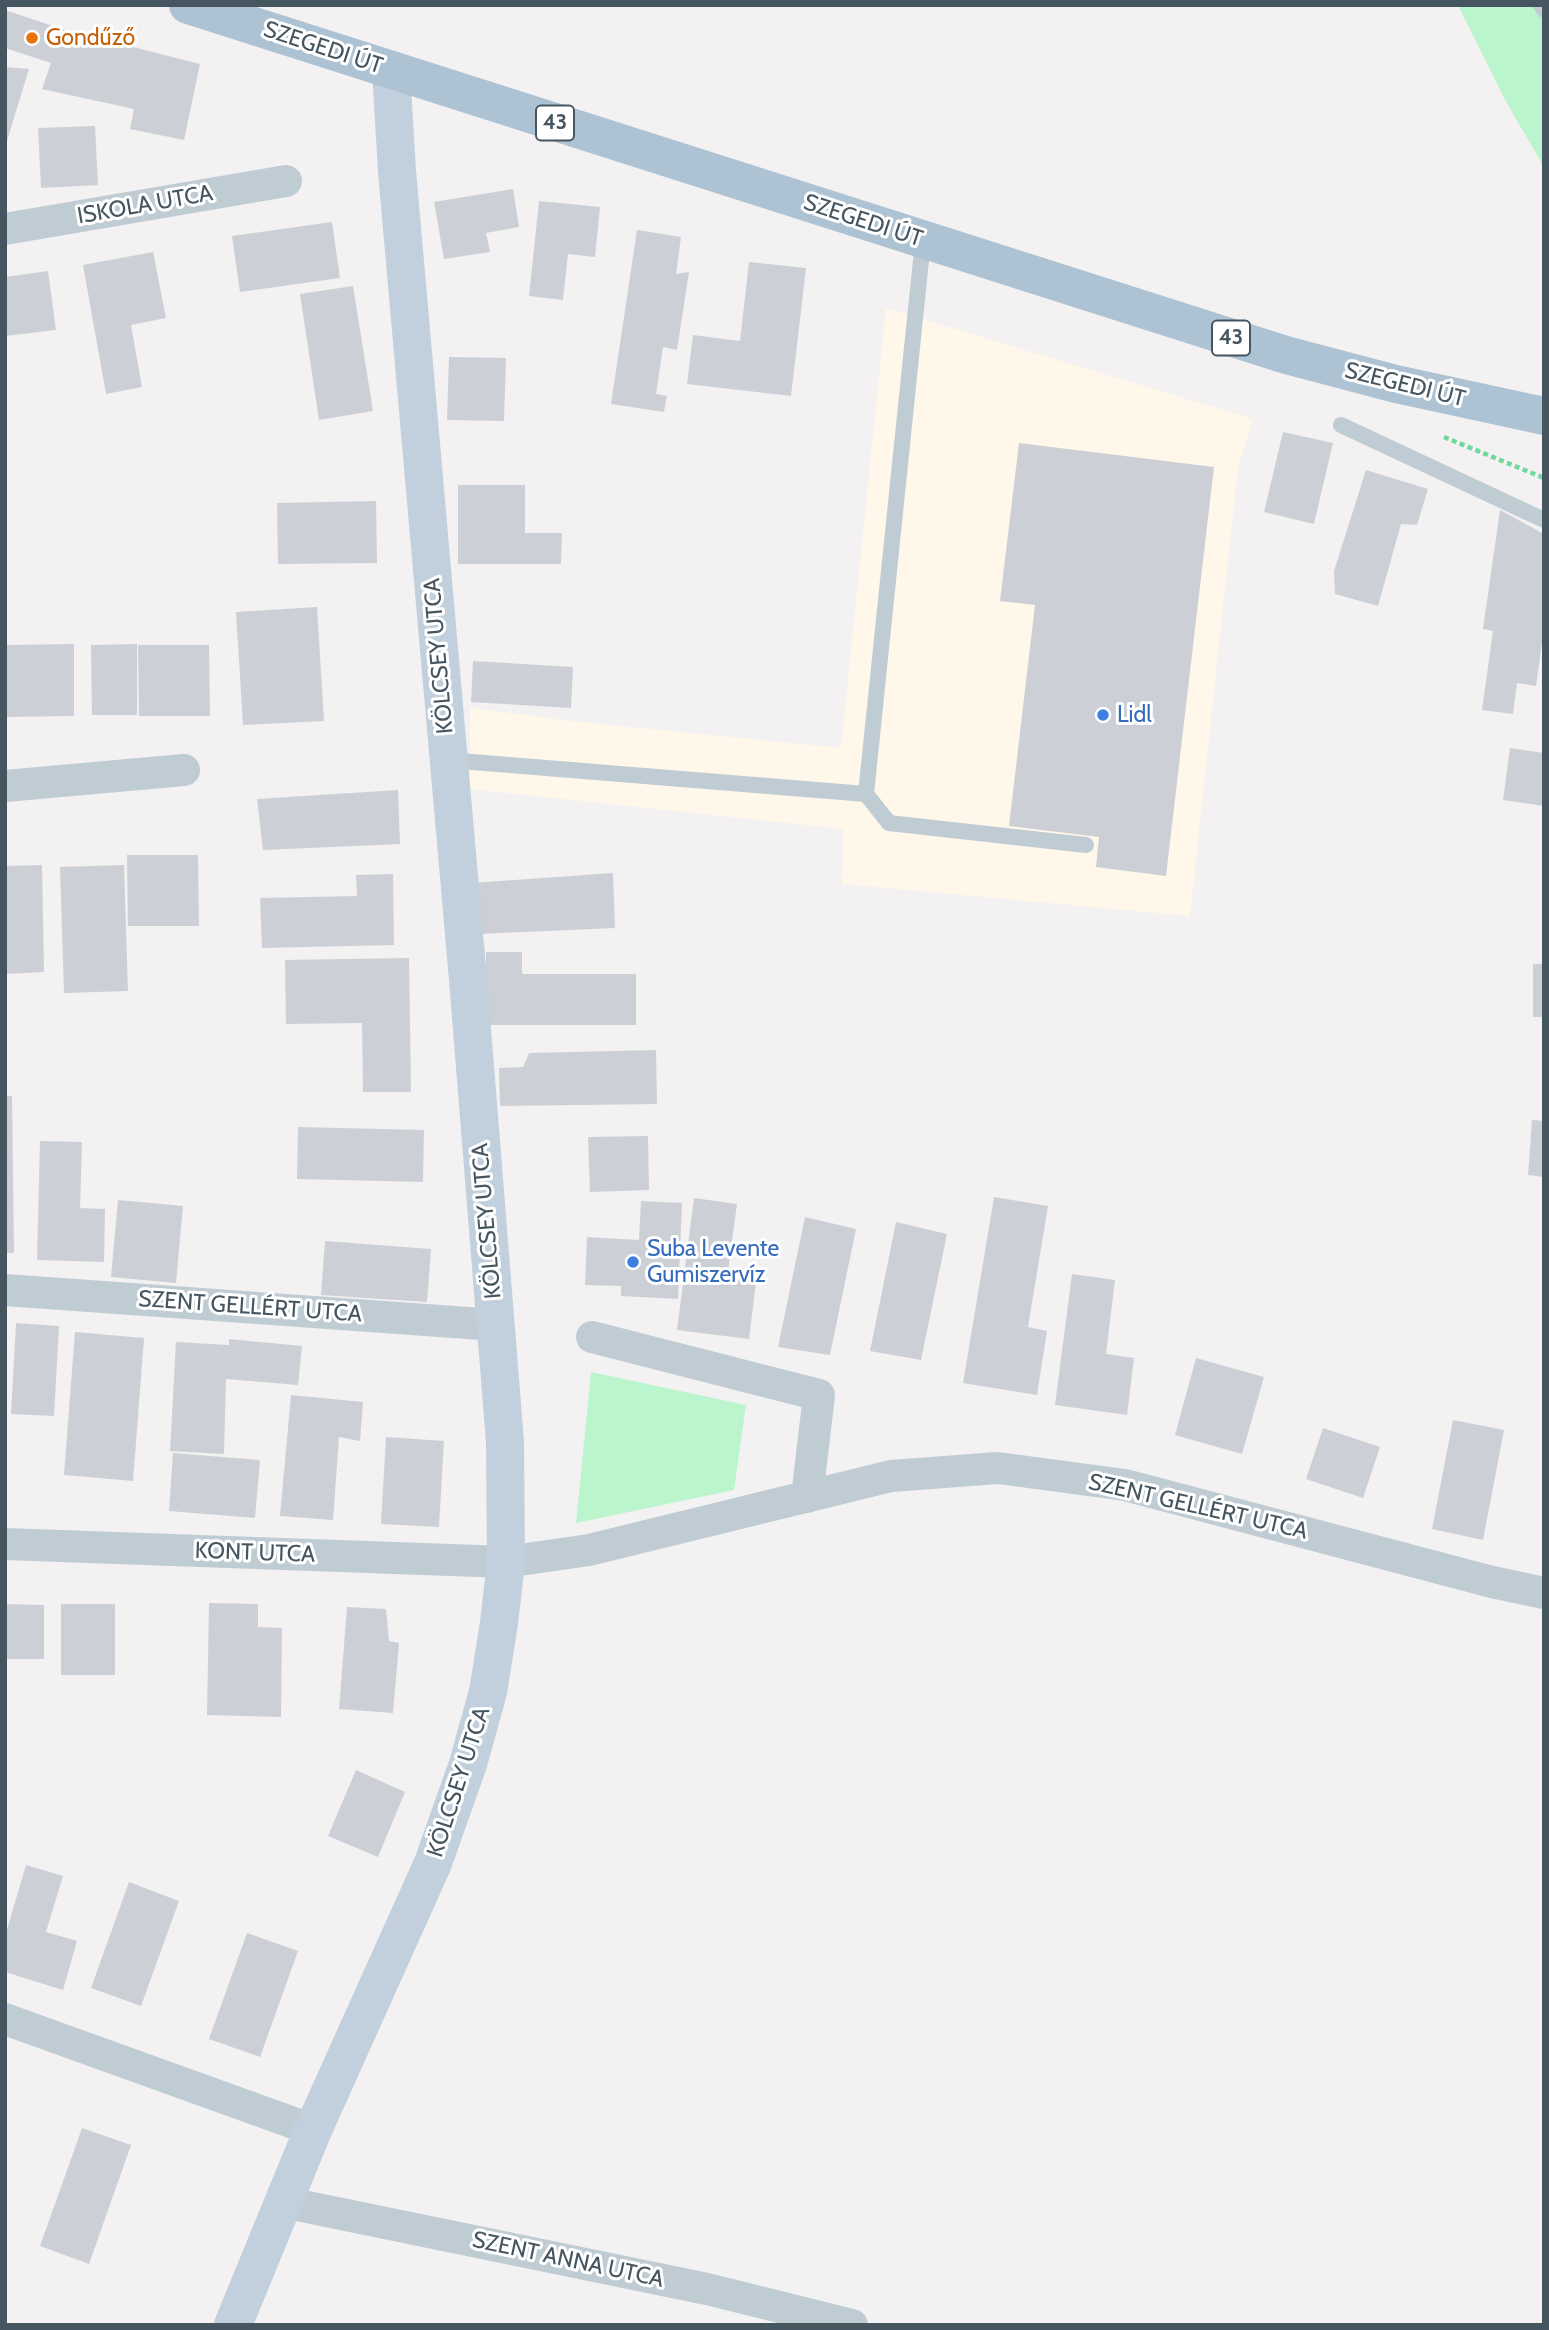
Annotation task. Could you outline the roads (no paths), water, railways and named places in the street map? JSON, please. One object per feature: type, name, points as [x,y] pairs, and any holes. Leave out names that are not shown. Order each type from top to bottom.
[{"type":"main road","name":"SZEGEDI ÚT","points":[[187,5],[1286,355],[1396,384],[1544,416]]},
{"type":"main road","name":"KÖLCSEY UTCA","points":[[233,2325],[313,2130],[433,1863],[468,1764],[488,1692],[506,1562],[505,1441],[397,171],[391,70]]},
{"type":"street","name":"ISKOLA UTCA","points":[[5,229],[286,181]]},
{"type":"street","points":[[5,786],[184,770]]},
{"type":"street","name":"SZENT GELLÉRT UTCA","points":[[5,1290],[496,1325]]},
{"type":"street","points":[[592,1337],[819,1395],[807,1497]]},
{"type":"street","name":"SZENT GELLÉRT UTCA","points":[[506,1562],[589,1550],[891,1476],[998,1468],[1125,1485],[1492,1582],[1544,1593]]},
{"type":"street","name":"KONT UTCA","points":[[5,1544],[506,1562]]},
{"type":"street","points":[[5,2019],[313,2130]]},
{"type":"street","name":"SZENT ANNA UTCA","points":[[283,2202],[707,2289],[852,2325]]},
{"type":"lane","points":[[1541,5],[1544,10]]},
{"type":"lane","points":[[922,241],[866,794],[889,823],[1086,845]]},
{"type":"lane","points":[[1341,425],[1544,520]]},
{"type":"lane","points":[[448,760],[866,794]]},
{"type":"place","name":"Gondűző","points":[[32,38]]},
{"type":"place","name":"Lidl","points":[[1103,715]]},
{"type":"place","name":"Suba Levente Gumiszervíz","points":[[633,1262]]}]
